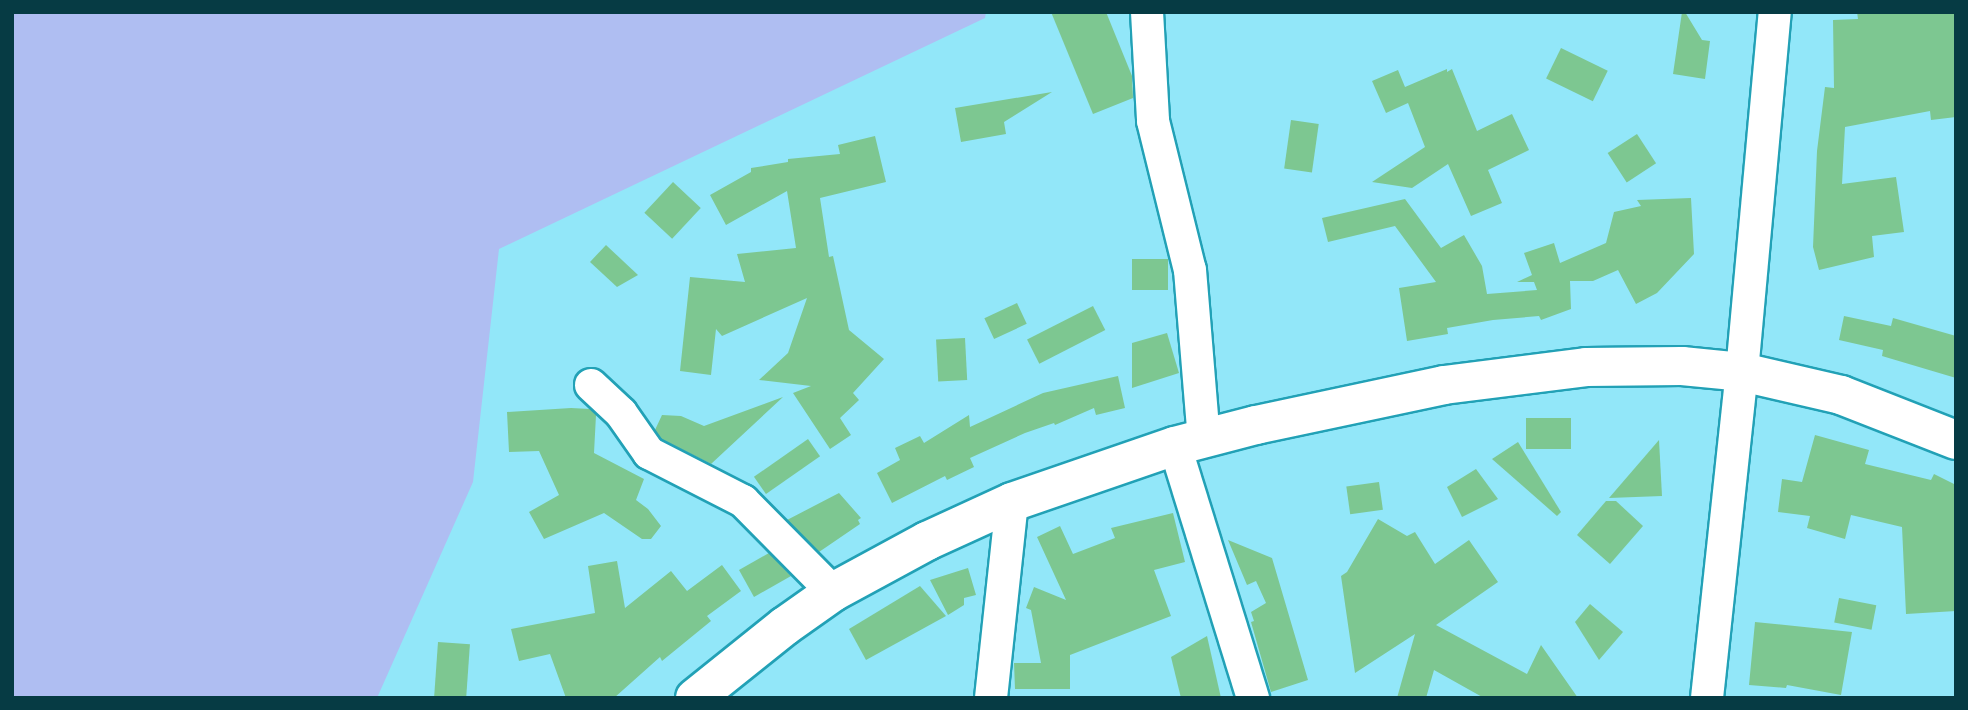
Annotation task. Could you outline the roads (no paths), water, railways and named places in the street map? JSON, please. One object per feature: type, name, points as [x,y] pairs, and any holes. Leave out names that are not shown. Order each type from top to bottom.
[{"type":"street","points":[[1147,12],[1153,121],[1190,270],[1189,443],[1253,698]]},
{"type":"street","points":[[1707,698],[1742,372],[1775,12]]},
{"type":"street","points":[[695,698],[785,626],[833,592],[926,541],[1012,502],[1189,443],[1444,386],[1586,367],[1682,366],[1742,372],[1841,395],[1956,440]]},
{"type":"street","points":[[591,385],[621,413],[649,453],[743,501],[833,592]]},
{"type":"street","points":[[991,698],[1012,502]]}]
